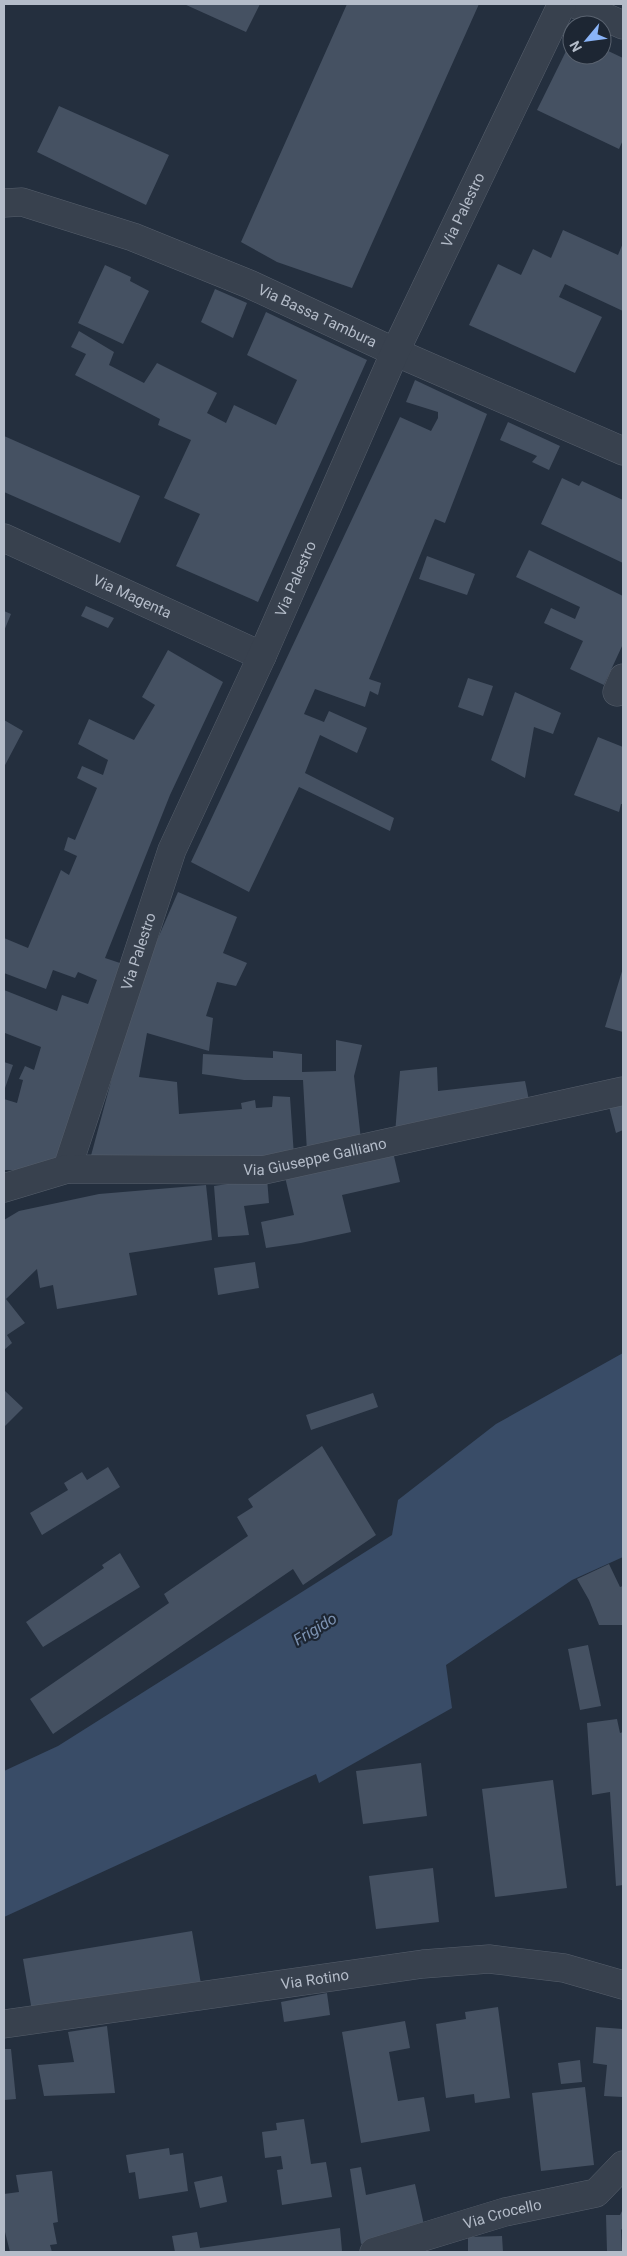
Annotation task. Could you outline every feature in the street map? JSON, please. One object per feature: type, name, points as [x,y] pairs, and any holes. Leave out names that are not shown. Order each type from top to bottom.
[{"type":"street","name":"Via Palestro","points":[[67,1170],[172,850],[262,656],[396,352],[562,4]]},
{"type":"street","points":[[575,4],[623,25]]},
{"type":"street","name":"Via Bassa Tambura","points":[[5,202],[22,202],[133,237],[249,284],[396,352],[623,452]]},
{"type":"street","name":"Via Magenta","points":[[4,538],[262,656]]},
{"type":"street","name":"Via Giuseppe Galliano","points":[[4,1188],[67,1170],[264,1170],[623,1091]]},
{"type":"street","name":"Via Rotino","points":[[4,2024],[423,1964],[489,1959],[564,1968],[623,1985]]},
{"type":"street","name":"Via Crocello","points":[[374,2252],[505,2212],[596,2193],[623,2165]]},
{"type":"water","name":"Frigido","points":[[623,1353],[623,1557],[572,1580],[446,1665],[452,1708],[319,1783],[316,1774],[4,1917],[4,1771],[58,1746],[392,1535],[398,1500],[496,1424]]},
{"type":"building","points":[[184,4],[260,4],[246,32]]},
{"type":"building","points":[[347,4],[479,4],[352,288],[277,262],[241,242]]},
{"type":"building","points":[[612,53],[623,58],[623,140],[619,149],[537,110],[562,59],[562,65],[612,65]]},
{"type":"building","points":[[59,106],[169,155],[146,205],[37,152]]},
{"type":"building","points":[[563,230],[618,255],[623,243],[623,311],[565,284],[559,297],[602,317],[575,373],[469,325],[498,264],[521,275],[533,249],[551,258]]},
{"type":"building","points":[[105,265],[131,277],[130,281],[149,291],[123,344],[78,323]]},
{"type":"building","points":[[215,289],[247,303],[233,338],[201,322]]},
{"type":"building","points":[[266,312],[367,360],[258,602],[176,566],[200,514],[164,498],[191,440],[158,425],[160,419],[75,375],[86,354],[71,347],[79,331],[114,352],[109,365],[144,383],[157,363],[217,393],[207,413],[226,423],[234,405],[276,425],[297,380],[247,355]]},
{"type":"building","points":[[415,380],[487,414],[445,523],[435,519],[369,679],[381,683],[378,695],[370,691],[365,707],[315,689],[304,714],[324,722],[329,711],[367,728],[357,753],[320,735],[305,773],[394,818],[390,831],[299,787],[249,892],[191,862],[400,417],[431,431],[438,418],[438,412],[406,402]]},
{"type":"building","points":[[508,422],[560,446],[549,470],[532,462],[537,456],[500,440]]},
{"type":"building","points":[[4,436],[140,496],[120,543],[4,492]]},
{"type":"building","points":[[562,478],[579,486],[582,481],[623,500],[623,563],[541,524]]},
{"type":"building","points":[[529,550],[623,596],[623,644],[604,685],[570,669],[583,641],[544,623],[551,608],[575,619],[580,607],[516,577]]},
{"type":"building","points":[[427,556],[475,574],[467,595],[419,579]]},
{"type":"building","points":[[86,606],[114,618],[108,628],[81,616]]},
{"type":"building","points":[[4,611],[11,614],[4,631]]},
{"type":"building","points":[[168,650],[223,682],[170,795],[105,958],[126,965],[60,1171],[4,1170],[4,1099],[17,1103],[23,1080],[19,1079],[25,1066],[34,1070],[41,1047],[5,1033],[4,1037],[4,990],[57,1011],[62,995],[88,1004],[97,980],[78,972],[75,978],[53,970],[46,989],[4,973],[4,938],[28,948],[61,870],[69,875],[77,856],[64,850],[68,837],[75,840],[97,788],[77,778],[82,766],[103,775],[108,760],[78,744],[89,719],[134,740],[155,705],[142,697]]},
{"type":"building","points":[[468,678],[493,686],[483,716],[458,707]]},
{"type":"building","points":[[515,692],[561,713],[553,734],[534,727],[525,778],[491,760]]},
{"type":"building","points":[[4,720],[23,731],[4,767]]},
{"type":"building","points":[[598,737],[623,747],[623,804],[621,804],[619,812],[574,795]]},
{"type":"building","points":[[178,892],[237,917],[223,953],[247,963],[236,986],[217,982],[206,1016],[213,1018],[209,1051],[147,1033],[139,1077],[177,1082],[179,1114],[242,1109],[241,1103],[255,1100],[256,1108],[272,1107],[273,1096],[290,1097],[294,1156],[89,1163],[126,1026],[152,952]]},
{"type":"building","points":[[623,968],[623,1032],[605,1027]]},
{"type":"building","points":[[336,1040],[362,1045],[354,1076],[361,1140],[307,1152],[303,1080],[244,1080],[202,1074],[203,1054],[273,1058],[273,1051],[302,1054],[302,1072],[336,1071]]},
{"type":"building","points":[[4,1062],[13,1065],[4,1091]]},
{"type":"building","points":[[437,1067],[438,1091],[525,1081],[530,1105],[395,1134],[400,1071]]},
{"type":"building","points":[[623,1100],[623,1130],[616,1133],[608,1103]]},
{"type":"building","points":[[393,1152],[400,1182],[342,1195],[351,1232],[301,1243],[266,1248],[261,1222],[294,1215],[285,1177]]},
{"type":"building","points":[[267,1178],[269,1203],[244,1206],[249,1235],[218,1237],[214,1186]]},
{"type":"building","points":[[206,1185],[212,1240],[129,1253],[137,1295],[57,1309],[53,1285],[40,1288],[37,1269],[6,1299],[25,1323],[7,1335],[12,1343],[4,1350],[4,1220],[19,1211],[99,1194]]},
{"type":"building","points":[[255,1262],[259,1288],[218,1295],[214,1268]]},
{"type":"building","points":[[4,1390],[23,1408],[4,1427]]},
{"type":"building","points":[[373,1393],[378,1407],[311,1430],[306,1415]]},
{"type":"building","points":[[322,1446],[376,1535],[303,1585],[293,1569],[53,1734],[30,1699],[169,1603],[164,1594],[248,1536],[237,1517],[253,1507],[248,1499]]},
{"type":"building","points":[[108,1467],[120,1487],[42,1535],[30,1513],[68,1490],[64,1483],[82,1472],[87,1480]]},
{"type":"building","points":[[120,1553],[140,1587],[43,1647],[26,1622],[104,1568],[102,1565]]},
{"type":"building","points":[[609,1564],[620,1587],[623,1586],[623,1625],[599,1625],[589,1600],[577,1579]]},
{"type":"building","points":[[588,1645],[601,1706],[580,1710],[568,1649]]},
{"type":"building","points":[[617,1719],[620,1733],[623,1732],[623,1885],[616,1886],[610,1792],[592,1795],[587,1723]]},
{"type":"building","points":[[421,1763],[427,1816],[363,1824],[356,1771]]},
{"type":"building","points":[[553,1780],[567,1888],[495,1897],[482,1789]]},
{"type":"building","points":[[433,1868],[439,1922],[376,1929],[369,1876]]},
{"type":"building","points":[[192,1931],[201,1984],[32,2011],[23,1959]]},
{"type":"building","points":[[327,1993],[330,2015],[284,2022],[281,2002]]},
{"type":"building","points":[[498,2007],[510,2098],[475,2103],[474,2094],[446,2098],[436,2024],[466,2019],[465,2012]]},
{"type":"building","points":[[405,2021],[410,2048],[389,2052],[398,2101],[424,2097],[430,2131],[361,2143],[342,2032]]},
{"type":"building","points":[[107,2026],[115,2093],[44,2096],[38,2065],[74,2062],[68,2032]]},
{"type":"building","points":[[596,2027],[623,2029],[623,2097],[604,2096],[607,2065],[593,2063]]},
{"type":"building","points":[[4,2049],[11,2049],[16,2099],[4,2100]]},
{"type":"building","points":[[580,2060],[582,2082],[561,2084],[558,2063]]},
{"type":"building","points":[[585,2087],[594,2165],[541,2171],[532,2093]]},
{"type":"building","points":[[304,2119],[311,2164],[326,2162],[332,2197],[282,2205],[277,2170],[283,2169],[281,2156],[265,2158],[262,2132],[277,2130],[276,2123]]},
{"type":"building","points":[[169,2148],[170,2155],[183,2153],[188,2191],[139,2199],[135,2172],[129,2173],[126,2155]]},
{"type":"building","points":[[361,2167],[366,2195],[415,2184],[424,2225],[361,2244],[350,2169]]},
{"type":"building","points":[[52,2171],[58,2222],[53,2223],[57,2244],[50,2245],[52,2252],[10,2252],[4,2228],[4,2194],[19,2192],[16,2175]]},
{"type":"building","points":[[222,2176],[227,2202],[200,2208],[194,2182]]},
{"type":"building","points":[[623,2209],[623,2231],[621,2229],[622,2252],[607,2252],[606,2215],[620,2215]]},
{"type":"building","points":[[340,2228],[342,2251],[340,2252],[175,2252],[172,2236],[197,2232],[200,2248]]},
{"type":"building","points":[[502,2236],[503,2252],[468,2252],[468,2237]]}]
